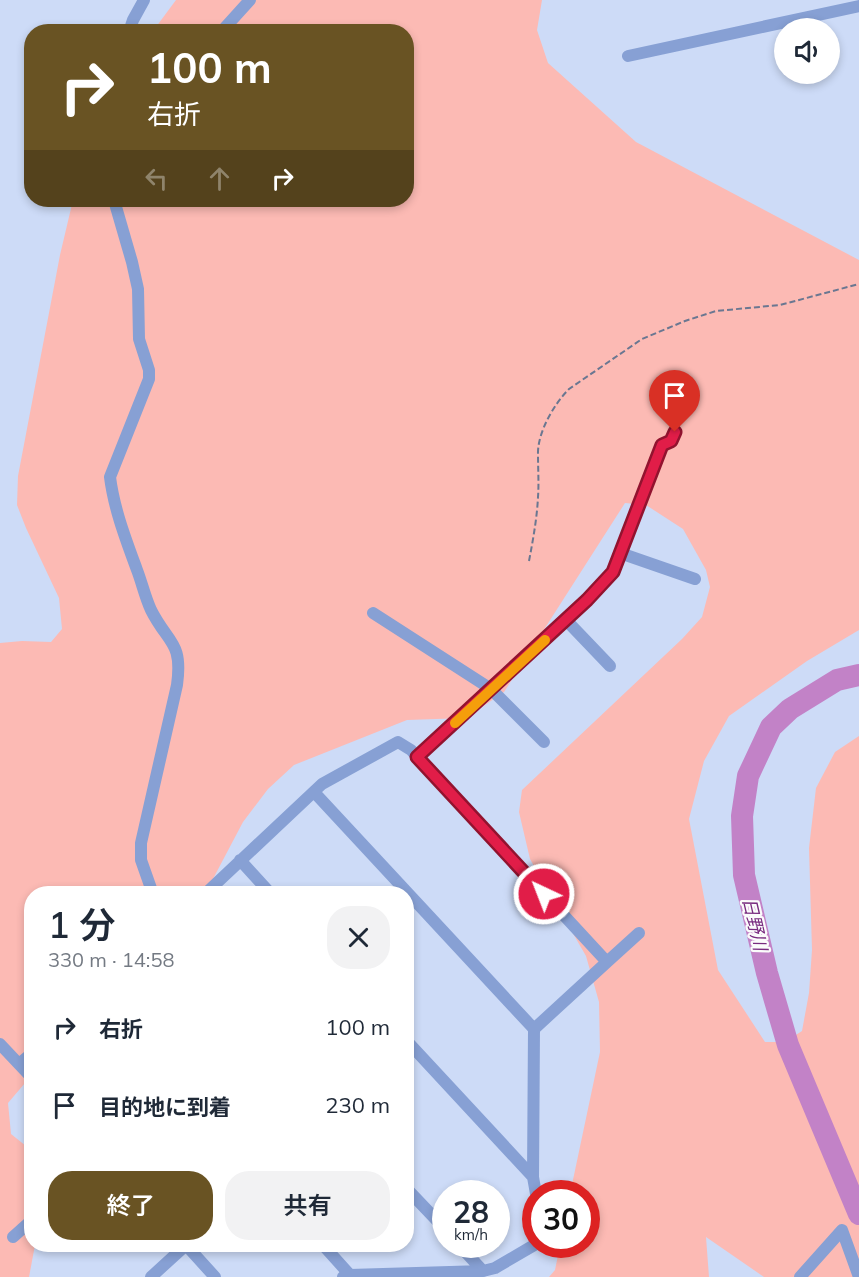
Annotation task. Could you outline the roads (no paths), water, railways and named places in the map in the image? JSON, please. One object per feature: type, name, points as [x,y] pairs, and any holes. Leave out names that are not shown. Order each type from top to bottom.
[{"type":"street","points":[[132,24],[144,0]]},
{"type":"street","points":[[228,24],[250,0]]},
{"type":"street","points":[[628,56],[859,6]]},
{"type":"street","points":[[116,207],[138,289],[139,339],[149,370],[149,379],[110,477],[125,537],[151,609],[173,642],[179,661],[177,686],[141,843],[141,860],[150,886]]},
{"type":"street","points":[[417,757],[599,589],[613,572],[662,445],[671,441],[675,432]]},
{"type":"street","points":[[620,553],[695,579]]},
{"type":"street","points":[[373,613],[491,689],[544,742]]},
{"type":"street","points":[[566,620],[610,666]]},
{"type":"street","points":[[213,886],[322,784],[398,742],[411,750],[607,962]]},
{"type":"street","points":[[314,792],[401,886]]},
{"type":"street","points":[[240,860],[264,886]]},
{"type":"street","points":[[414,900],[534,1029],[534,1180]]},
{"type":"street","points":[[534,1029],[639,933]]},
{"type":"street","points":[[0,1044],[24,1069]]},
{"type":"street","points":[[414,1049],[533,1177]]},
{"type":"street","points":[[19,1064],[24,1060]]},
{"type":"street","points":[[414,1196],[432,1215]]},
{"type":"street","points":[[12,1238],[24,1227]]},
{"type":"street","points":[[800,1277],[842,1230],[859,1277]]},
{"type":"street","points":[[151,1277],[178,1252]]},
{"type":"street","points":[[193,1252],[216,1277]]},
{"type":"street","points":[[328,1252],[347,1276],[483,1271],[495,1268],[522,1252]]},
{"type":"street","points":[[471,1258],[483,1271]]},
{"type":"waterway","name":"日野川","points":[[859,675],[837,680],[790,709],[771,727],[748,776],[742,816],[744,875],[767,973],[788,1045],[859,1214]]}]
